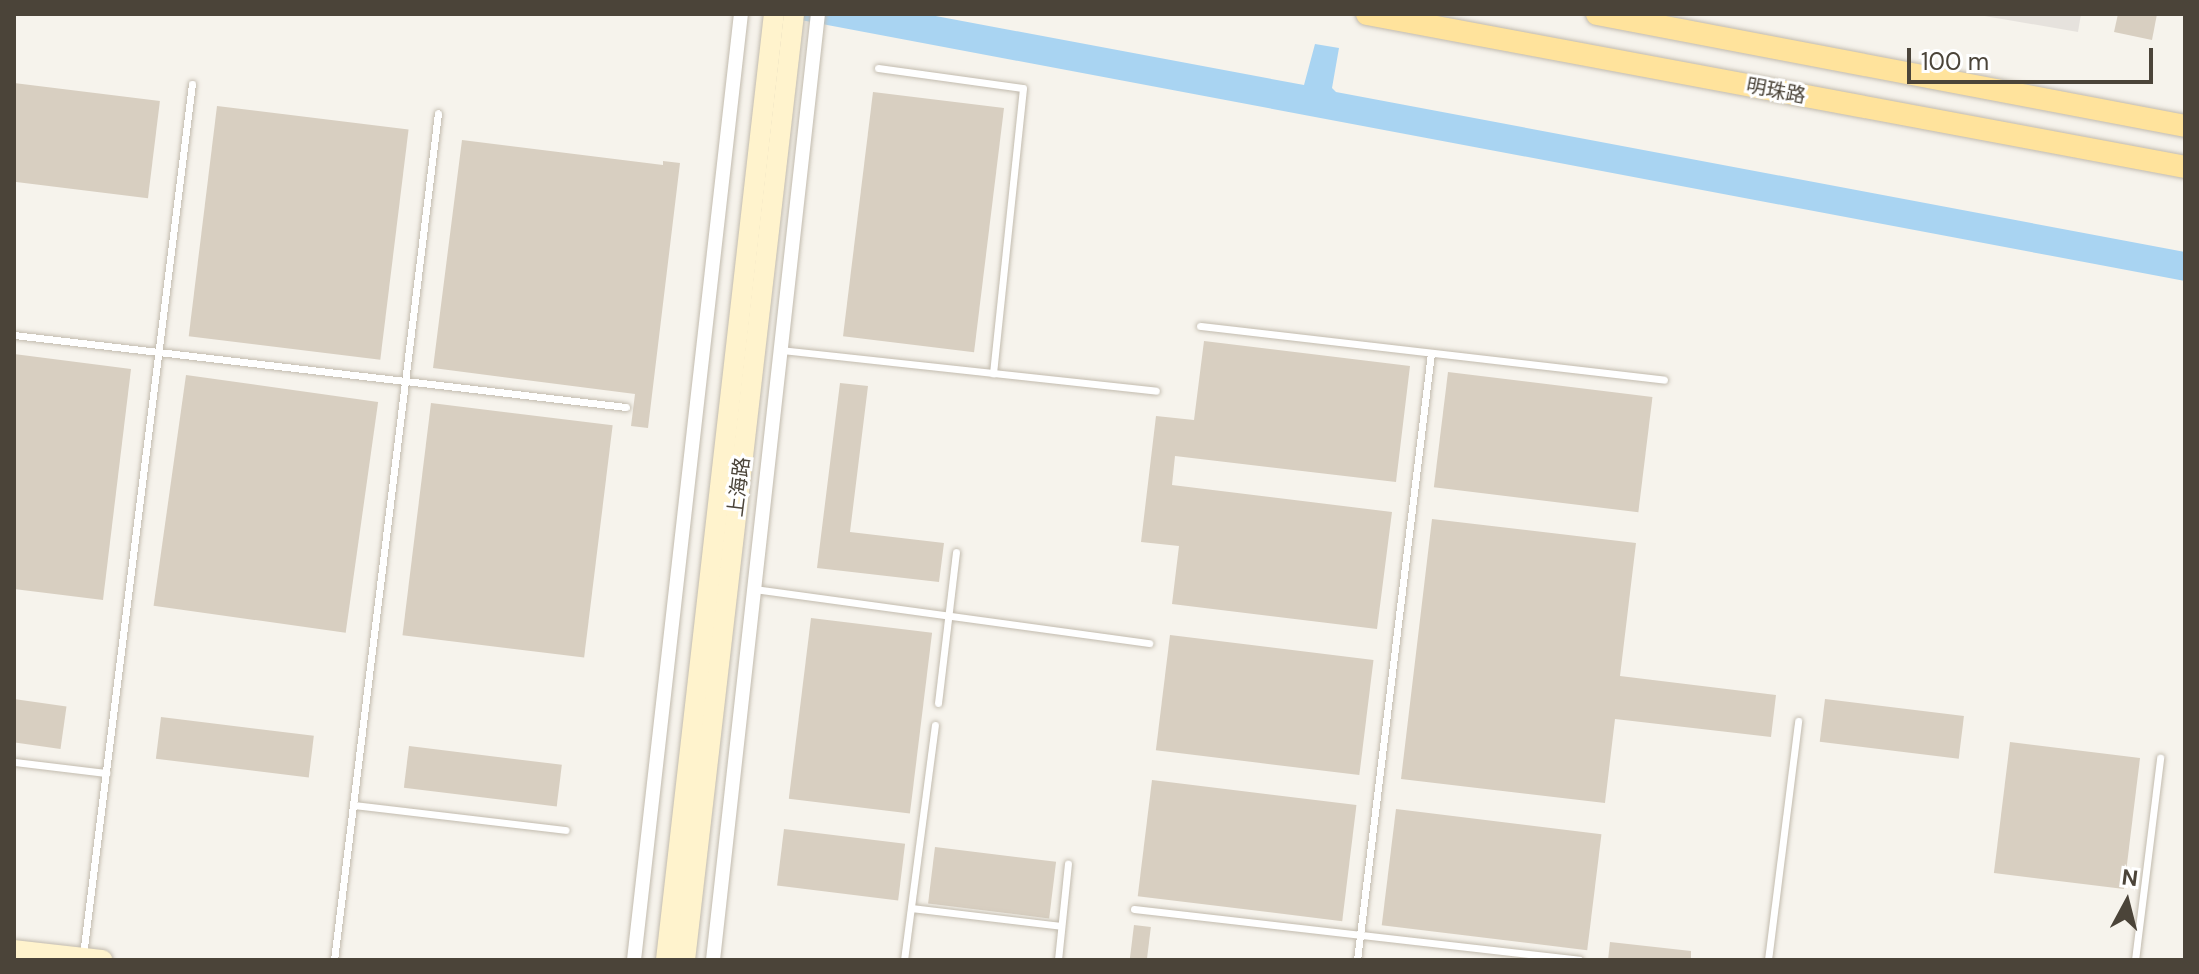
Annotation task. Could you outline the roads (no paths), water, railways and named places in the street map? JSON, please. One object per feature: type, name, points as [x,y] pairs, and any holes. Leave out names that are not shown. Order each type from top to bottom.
[{"type":"main road","name":"上海路","points":[[666,960],[774,14]]},
{"type":"main road","name":"上海路","points":[[685,960],[794,14]]},
{"type":"main road","name":"明珠路","points":[[1367,14],[2185,167]]},
{"type":"main road","points":[[1597,14],[1629,17],[2185,126]]},
{"type":"main road","points":[[14,950],[92,959]]},
{"type":"street","points":[[634,960],[741,14]]},
{"type":"street","points":[[713,960],[818,14]]},
{"type":"lane","points":[[878,68],[1023,88],[993,373]]},
{"type":"lane","points":[[92,959],[106,773],[192,84]]},
{"type":"lane","points":[[334,960],[438,113]]},
{"type":"lane","points":[[1200,326],[1664,380]]},
{"type":"lane","points":[[14,335],[626,407]]},
{"type":"lane","points":[[781,350],[1156,391]]},
{"type":"lane","points":[[1357,960],[1431,353]]},
{"type":"lane","points":[[938,703],[956,552]]},
{"type":"lane","points":[[754,589],[948,618],[1149,643]]},
{"type":"lane","points":[[1768,960],[1798,721]]},
{"type":"lane","points":[[904,960],[935,725]]},
{"type":"lane","points":[[2135,960],[2160,758]]},
{"type":"lane","points":[[14,762],[106,773]]},
{"type":"lane","points":[[353,805],[566,830]]},
{"type":"lane","points":[[1058,960],[1068,864]]},
{"type":"lane","points":[[911,908],[1061,926]]},
{"type":"lane","points":[[1134,909],[1579,960]]},
{"type":"water","points":[[769,14],[925,14],[1304,85],[1315,44],[1339,48],[1332,88],[1336,92],[2185,252],[2185,281]]}]
